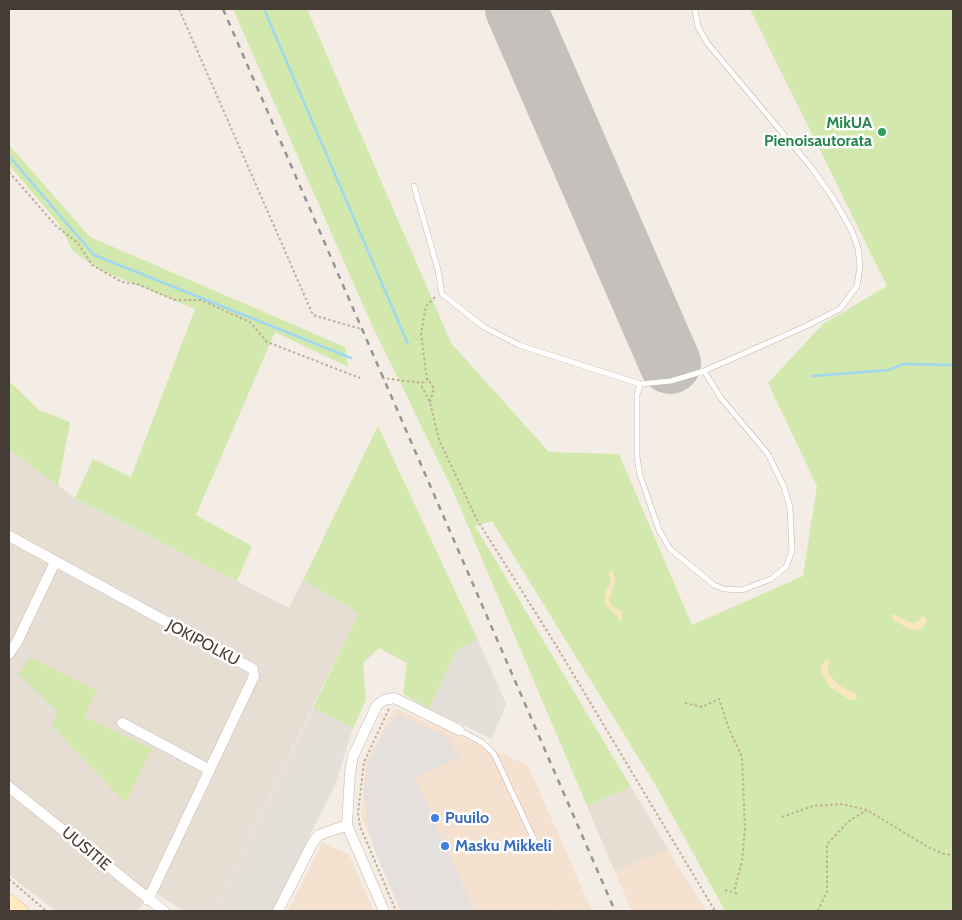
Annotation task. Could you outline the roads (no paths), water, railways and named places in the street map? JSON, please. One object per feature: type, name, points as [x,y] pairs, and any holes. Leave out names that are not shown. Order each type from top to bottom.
[{"type":"main road","points":[[9,901],[21,911]]},
{"type":"street","name":"JOKIPOLKU","points":[[9,536],[253,669],[254,676],[148,900]]},
{"type":"street","points":[[9,654],[17,642],[55,562]]},
{"type":"street","points":[[384,911],[347,825],[347,802],[352,762],[377,705],[384,700],[394,698],[459,730]]},
{"type":"street","points":[[122,723],[210,770]]},
{"type":"street","name":"UUSITIE","points":[[9,787],[164,911]]},
{"type":"street","points":[[278,911],[319,835],[347,825]]},
{"type":"lane","points":[[414,186],[438,270],[442,294],[484,327],[519,345],[640,384],[672,380],[704,371],[802,328],[840,309],[857,286],[860,266],[858,248],[852,231],[834,198],[805,160],[708,44],[698,27],[695,9]]},
{"type":"lane","points":[[640,384],[637,396],[640,475],[659,530],[670,550],[714,585],[724,589],[742,590],[772,579],[786,567],[792,551],[790,508],[784,486],[768,454],[721,398],[704,371]]},
{"type":"lane","points":[[459,730],[483,743],[494,754],[538,848]]},
{"type":"waterway","points":[[264,9],[408,344]]},
{"type":"waterway","points":[[9,156],[94,255],[351,358]]},
{"type":"waterway","points":[[813,376],[889,370],[903,364],[953,365]]},
{"type":"railway","points":[[223,9],[615,911]]},
{"type":"place","name":"MikUA Pienoisautorata","points":[[882,132]]},
{"type":"place","name":"Puuilo","points":[[435,818]]},
{"type":"place","name":"Masku Mikkeli","points":[[445,846]]}]
